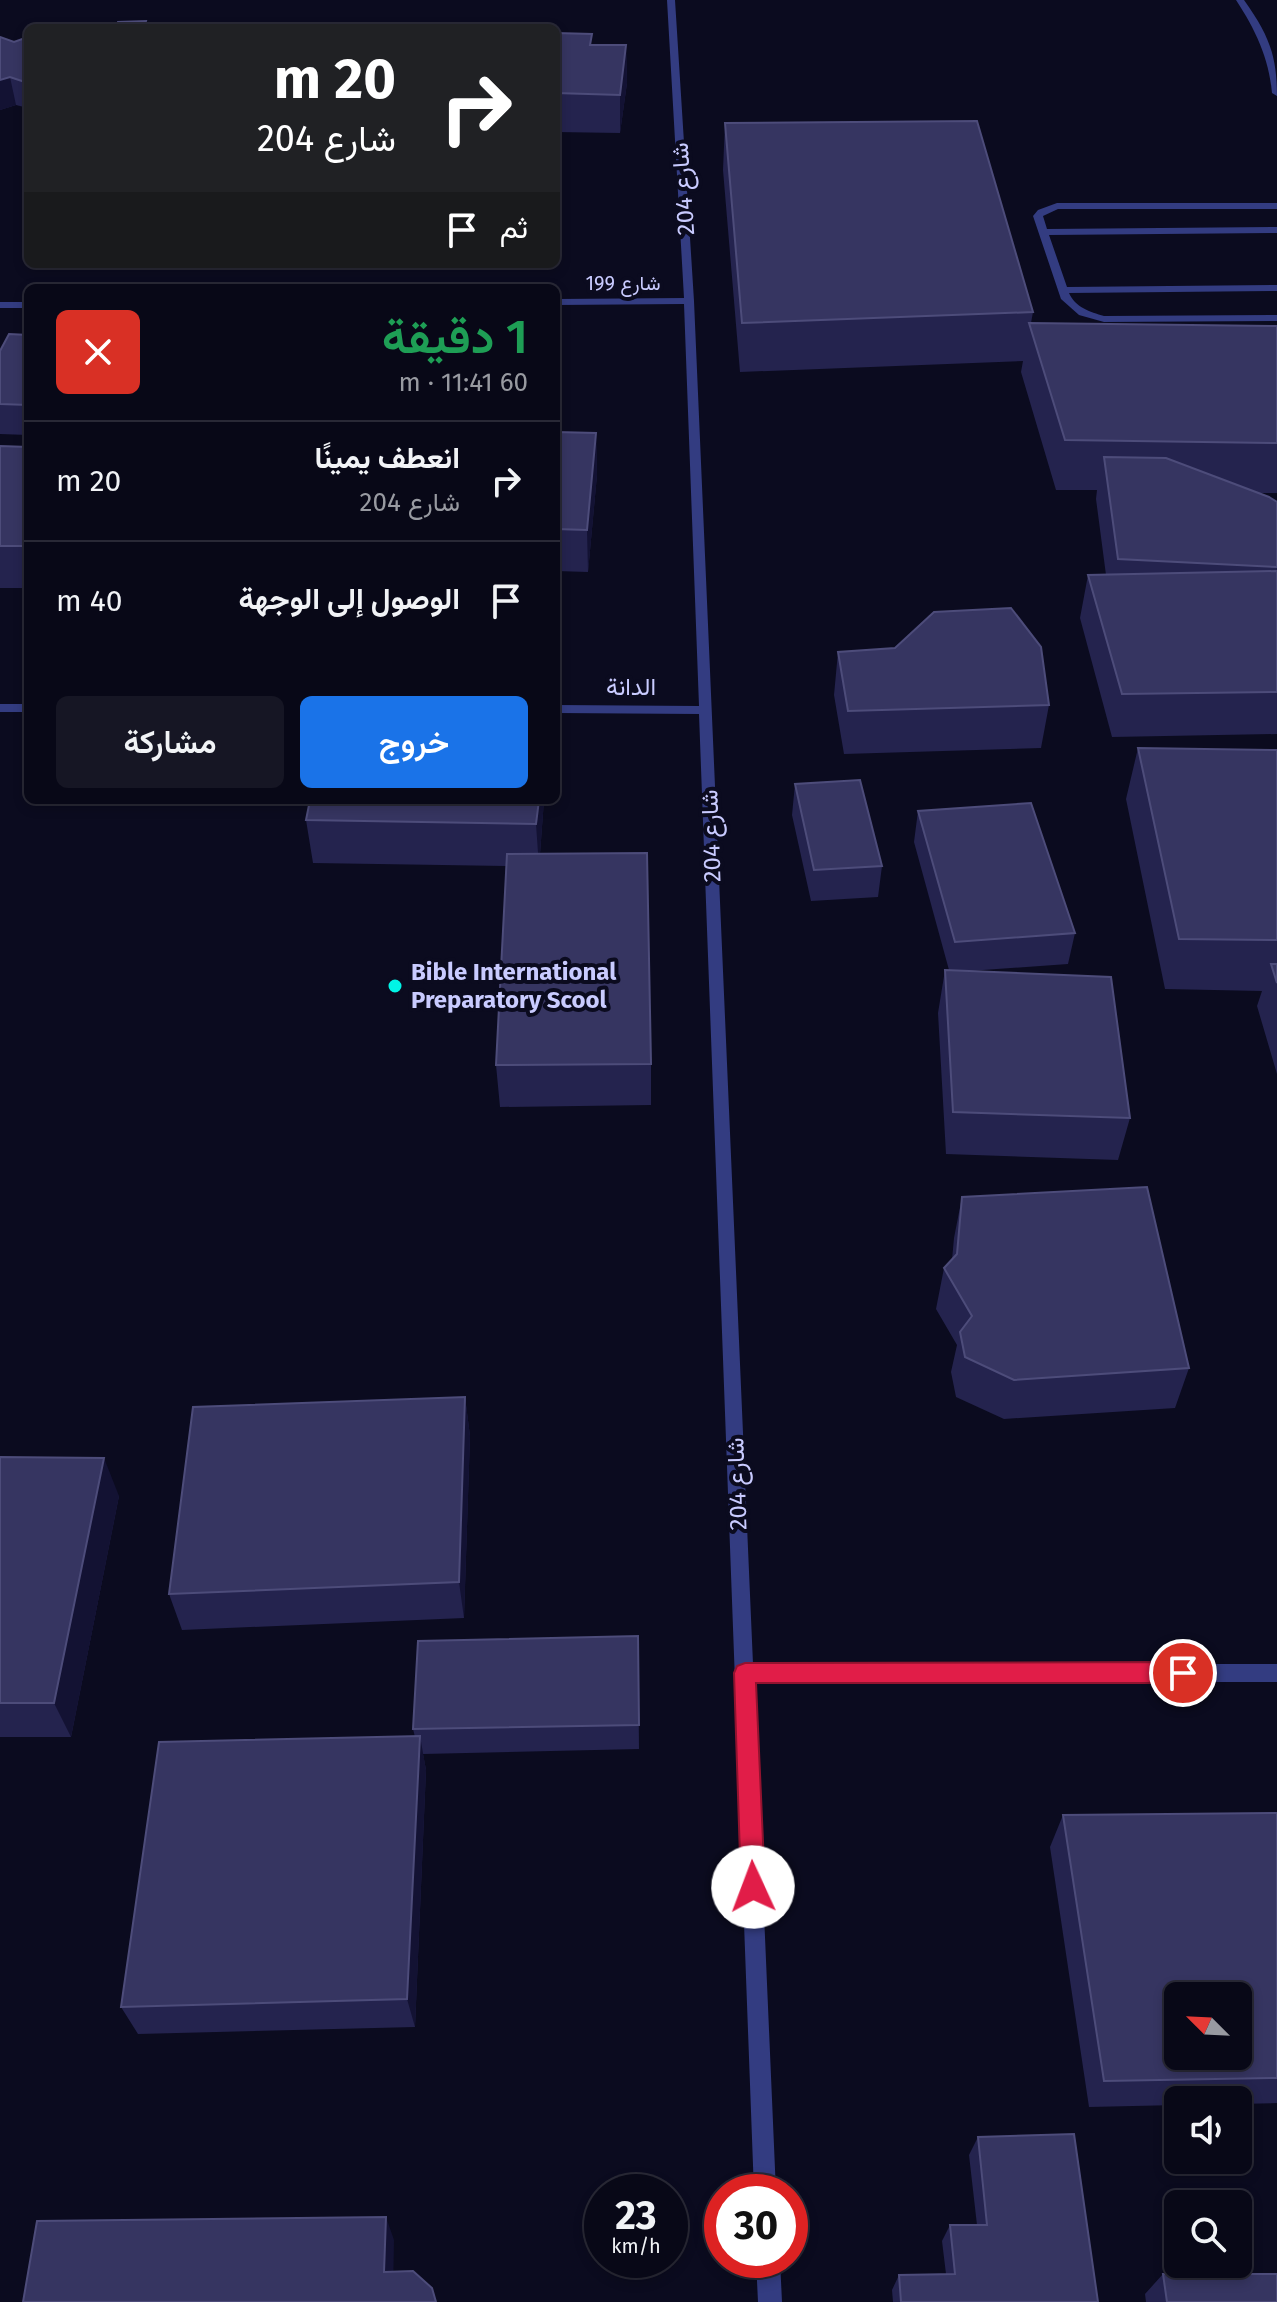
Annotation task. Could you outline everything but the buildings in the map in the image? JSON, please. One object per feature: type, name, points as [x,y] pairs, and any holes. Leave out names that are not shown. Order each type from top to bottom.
[{"type":"street","name":"شارع 204","points":[[671,0],[689,301],[764,2174]]},
{"type":"street","points":[[1240,0],[1272,61],[1277,93]]},
{"type":"street","points":[[1277,206],[1057,206],[1038,216],[1063,290],[1073,307],[1104,319],[1277,318]]},
{"type":"street","points":[[1042,232],[1277,230]]},
{"type":"street","points":[[1063,290],[1277,288]]},
{"type":"street","name":"شارع 199","points":[[560,302],[689,301]]},
{"type":"street","points":[[0,305],[24,305]]},
{"type":"street","points":[[0,708],[24,708]]},
{"type":"street","name":"الدانة","points":[[560,709],[706,710]]},
{"type":"street","points":[[745,1673],[1277,1673]]},
{"type":"street","points":[[769,2278],[770,2302]]},
{"type":"place","name":"Bible International Preparatory Scool","points":[[395,986]]},
{"type":"route","points":[[753,1887],[745,1673],[1183,1673]]}]
